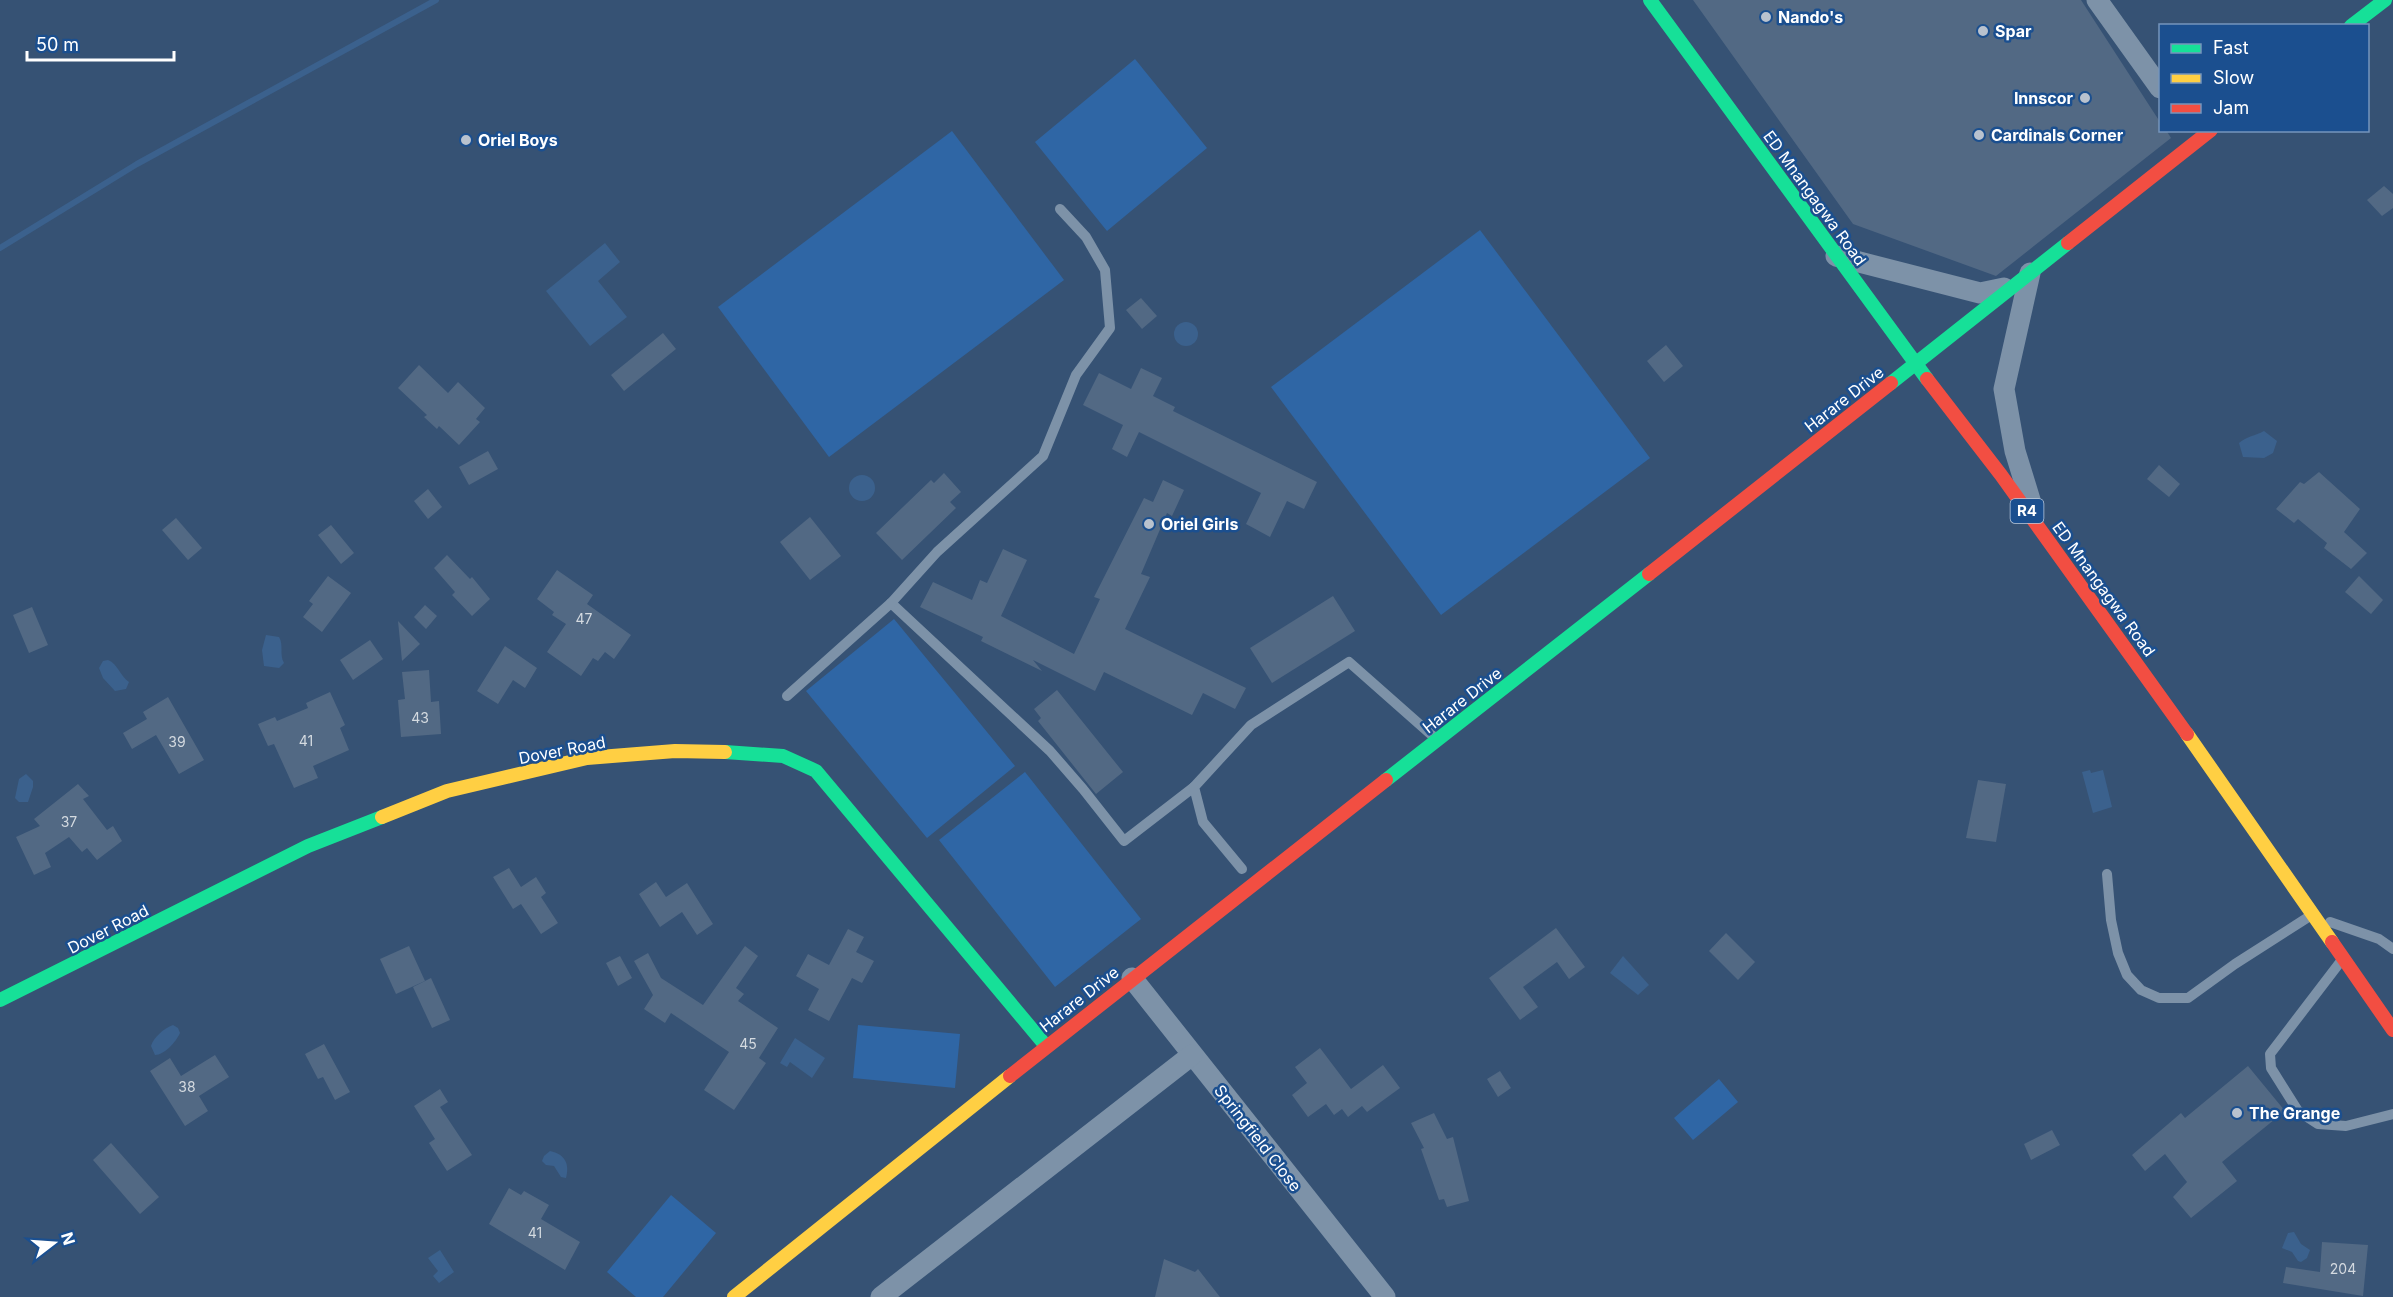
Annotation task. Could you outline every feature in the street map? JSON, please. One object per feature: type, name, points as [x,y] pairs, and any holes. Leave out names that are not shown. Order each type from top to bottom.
[{"type":"main road","name":"ED Mnangagwa Road","points":[[1650,0],[1915,364],[2038,526],[2209,764],[2393,1030]]},
{"type":"main road","points":[[2354,24],[2385,0]]},
{"type":"main road","name":"Harare Drive","points":[[734,1297],[1132,978],[2022,280],[2200,134]]},
{"type":"main road","name":"Dover Road","points":[[0,1000],[308,846],[447,791],[587,758],[675,751],[750,752],[783,756],[816,771],[1046,1046]]},
{"type":"street","points":[[2097,0],[2159,87]]},
{"type":"street","points":[[1836,256],[1980,293],[2022,280],[2004,389],[2015,452],[2038,526]]},
{"type":"street","name":"Springfield Close","points":[[1132,978],[1385,1297]]},
{"type":"street","points":[[881,1297],[1192,1055]]},
{"type":"lane","points":[[787,696],[891,603],[937,552],[1043,456],[1076,375],[1110,328],[1105,270],[1086,237],[1060,209]]},
{"type":"lane","points":[[891,603],[1050,751],[1124,841],[1194,787],[1251,724],[1349,662],[1437,740]]},
{"type":"lane","points":[[1194,787],[1203,822],[1242,869]]},
{"type":"lane","points":[[2107,874],[2111,920],[2127,975],[2141,990],[2159,998],[2188,998],[2235,964],[2313,914],[2379,939],[2393,949]]},
{"type":"lane","points":[[2343,958],[2270,1054],[2271,1068],[2298,1111],[2318,1124],[2346,1126],[2393,1114]]},
{"type":"shaded area","points":[[1135,59],[1207,148],[1107,231],[1035,142]]},
{"type":"shaded area","points":[[952,131],[1064,280],[829,457],[718,307]]},
{"type":"shaded area","points":[[1480,230],[1650,458],[1441,615],[1271,387]]},
{"type":"shaded area","points":[[605,243],[620,262],[598,281],[627,317],[590,346],[546,291]]},
{"type":"shaded area","points":[[1186,322],[1194,326],[1198,334],[1194,342],[1186,346],[1178,342],[1174,334],[1178,326]]},
{"type":"shaded area","points":[[2264,431],[2277,441],[2273,453],[2264,458],[2243,457],[2239,443]]},
{"type":"shaded area","points":[[862,475],[871,479],[875,488],[871,497],[862,501],[853,497],[849,488],[853,479]]},
{"type":"shaded area","points":[[894,619],[1015,766],[927,838],[806,691]]},
{"type":"shaded area","points":[[266,635],[279,637],[284,663],[279,668],[264,666],[262,650]]},
{"type":"shaded area","points":[[108,660],[129,682],[126,689],[115,691],[103,678],[99,668],[103,661]]},
{"type":"shaded area","points":[[2090,770],[2091,773],[2103,770],[2112,807],[2093,813],[2082,772]]},
{"type":"shaded area","points":[[1025,772],[1141,919],[1055,987],[939,840]]},
{"type":"shaded area","points":[[26,774],[33,781],[33,787],[28,802],[19,802],[15,798],[19,779]]},
{"type":"shaded area","points":[[1623,956],[1649,985],[1638,995],[1610,973]]},
{"type":"shaded area","points":[[173,1025],[178,1028],[180,1033],[178,1037],[166,1050],[155,1055],[151,1046],[154,1040]]},
{"type":"shaded area","points":[[858,1025],[960,1034],[955,1088],[853,1078]]},
{"type":"shaded area","points":[[795,1038],[825,1058],[812,1078],[790,1062],[787,1067],[780,1063]]},
{"type":"shaded area","points":[[1719,1079],[1738,1102],[1693,1140],[1674,1118]]},
{"type":"shaded area","points":[[550,1151],[565,1160],[566,1178],[561,1177],[554,1166],[546,1165],[542,1161]]},
{"type":"shaded area","points":[[671,1195],[716,1233],[663,1297],[636,1297],[607,1272]]},
{"type":"shaded area","points":[[2294,1232],[2301,1244],[2310,1250],[2307,1258],[2301,1262],[2292,1252],[2282,1248],[2288,1233]]},
{"type":"shaded area","points":[[440,1250],[454,1272],[439,1283],[433,1276],[438,1271],[428,1258]]},
{"type":"building","name":"Cardinals Corner","points":[[1693,0],[2081,0],[2159,120],[2159,132],[2167,132],[2171,138],[1996,276],[1853,224]]},
{"type":"building","points":[[2384,186],[2393,194],[2393,208],[2382,216],[2367,200]]},
{"type":"building","points":[[1141,298],[1157,316],[1142,329],[1126,310]]},
{"type":"building","points":[[663,333],[676,349],[624,391],[611,375]]},
{"type":"building","points":[[1666,345],[1683,366],[1664,382],[1647,361]]},
{"type":"building","points":[[419,365],[448,393],[458,382],[485,408],[476,419],[480,422],[459,445],[439,426],[437,429],[424,417],[427,415],[398,388]]},
{"type":"building","points":[[1141,368],[1162,378],[1153,396],[1175,407],[1173,411],[1317,482],[1304,509],[1287,501],[1270,537],[1246,524],[1261,493],[1139,432],[1127,457],[1112,449],[1123,425],[1083,405],[1099,373],[1131,389]]},
{"type":"building","points":[[488,451],[498,469],[469,485],[459,467]]},
{"type":"building","points":[[2159,465],[2180,484],[2169,497],[2147,479]]},
{"type":"building","points":[[2319,472],[2360,509],[2344,532],[2367,553],[2351,569],[2324,548],[2327,543],[2298,519],[2294,523],[2276,509],[2300,482],[2304,484]]},
{"type":"building","points":[[944,473],[961,492],[950,502],[956,508],[902,560],[876,533],[931,480],[934,483]]},
{"type":"building","points":[[1163,480],[1184,490],[1172,516],[1167,513],[1141,574],[1150,577],[1125,629],[1246,688],[1235,709],[1203,693],[1192,715],[1104,672],[1095,691],[1033,660],[1042,671],[981,641],[983,637],[920,607],[933,582],[972,600],[980,580],[987,583],[1003,549],[1027,560],[1001,616],[1074,654],[1100,599],[1094,597],[1144,498],[1153,502]]},
{"type":"building","points":[[428,489],[442,507],[428,519],[414,501]]},
{"type":"building","points":[[810,517],[841,556],[810,580],[780,542]]},
{"type":"building","points":[[176,518],[202,548],[188,560],[162,530]]},
{"type":"building","points":[[331,525],[354,553],[341,564],[318,535]]},
{"type":"building","points":[[447,555],[470,579],[472,577],[490,599],[472,616],[452,595],[455,592],[434,568]]},
{"type":"building","points":[[557,570],[593,595],[587,604],[631,635],[614,659],[605,652],[598,661],[593,658],[581,676],[547,652],[566,624],[552,615],[554,612],[537,599]]},
{"type":"building","points":[[328,576],[351,593],[322,632],[303,617],[313,604],[309,601]]},
{"type":"building","points":[[2359,576],[2383,600],[2371,614],[2345,592]]},
{"type":"building","points":[[1333,596],[1355,631],[1272,683],[1250,648]]},
{"type":"building","points":[[425,605],[437,616],[426,629],[414,617]]},
{"type":"building","points":[[32,607],[48,645],[29,653],[13,615]]},
{"type":"building","points":[[398,621],[420,644],[402,661]]},
{"type":"building","points":[[370,640],[383,659],[353,680],[340,660]]},
{"type":"building","points":[[505,646],[537,668],[525,688],[513,680],[498,704],[477,691]]},
{"type":"building","points":[[429,670],[431,702],[439,701],[441,734],[401,737],[398,700],[405,699],[402,672]]},
{"type":"building","points":[[1057,690],[1123,772],[1096,794],[1038,721],[1041,718],[1034,709]]},
{"type":"building","points":[[330,692],[345,725],[340,728],[349,750],[313,766],[318,778],[294,788],[274,744],[268,746],[258,724],[275,717],[277,721],[308,708],[306,703]]},
{"type":"building","points":[[168,697],[204,760],[179,774],[156,735],[132,749],[123,733],[147,719],[143,712]]},
{"type":"building","points":[[1978,780],[2006,784],[1996,842],[1966,838]]},
{"type":"building","points":[[78,784],[89,796],[83,799],[107,830],[113,826],[122,841],[97,860],[87,848],[82,852],[69,837],[45,853],[51,867],[34,875],[16,837],[40,826],[34,819]]},
{"type":"building","points":[[509,868],[521,887],[536,877],[546,893],[541,897],[558,923],[541,934],[521,904],[513,909],[493,877]]},
{"type":"building","points":[[656,882],[666,897],[687,883],[713,924],[697,935],[682,912],[660,927],[639,894]]},
{"type":"building","points":[[1556,928],[1585,967],[1569,979],[1557,962],[1523,987],[1538,1007],[1520,1020],[1489,978]]},
{"type":"building","points":[[848,929],[864,937],[856,952],[874,961],[862,983],[852,978],[829,1021],[808,1010],[819,989],[796,976],[808,954],[829,965]]},
{"type":"building","points":[[1726,933],[1755,962],[1738,980],[1709,951]]},
{"type":"building","points":[[409,946],[425,981],[396,994],[380,959]]},
{"type":"building","points":[[745,946],[758,956],[736,988],[744,994],[738,1001],[778,1028],[759,1058],[766,1063],[734,1110],[704,1090],[729,1052],[671,1013],[665,1023],[644,1009],[653,995],[634,961],[648,953],[661,978],[703,1005]]},
{"type":"building","points":[[620,956],[632,978],[618,986],[606,963]]},
{"type":"building","points":[[431,978],[450,1020],[432,1028],[413,987]]},
{"type":"building","points":[[324,1044],[350,1092],[335,1100],[323,1077],[318,1079],[305,1054]]},
{"type":"building","points":[[1320,1048],[1351,1089],[1383,1065],[1400,1088],[1367,1112],[1362,1106],[1348,1117],[1342,1109],[1334,1115],[1326,1104],[1308,1117],[1292,1095],[1307,1083],[1295,1067]]},
{"type":"building","points":[[215,1055],[229,1077],[199,1096],[208,1111],[185,1126],[150,1071],[170,1058],[181,1076]]},
{"type":"building","points":[[2248,1066],[2285,1111],[2222,1162],[2237,1181],[2191,1218],[2173,1197],[2187,1182],[2165,1154],[2145,1171],[2132,1155],[2181,1113],[2185,1118]]},
{"type":"building","points":[[1500,1071],[1511,1088],[1498,1097],[1487,1079]]},
{"type":"building","points":[[440,1089],[448,1102],[440,1107],[472,1155],[447,1171],[429,1143],[435,1139],[414,1106]]},
{"type":"building","points":[[1434,1113],[1447,1139],[1453,1137],[1469,1201],[1447,1207],[1444,1199],[1439,1200],[1421,1149],[1424,1148],[1411,1123]]},
{"type":"building","points":[[2052,1130],[2060,1145],[2031,1160],[2024,1144]]},
{"type":"building","points":[[111,1143],[159,1197],[140,1214],[93,1160]]},
{"type":"building","points":[[509,1188],[521,1195],[524,1191],[549,1205],[541,1219],[580,1242],[565,1270],[489,1224]]},
{"type":"building","points":[[2322,1242],[2368,1245],[2363,1296],[2283,1283],[2286,1267],[2320,1272]]},
{"type":"building","points":[[1164,1259],[1195,1272],[1198,1269],[1220,1297],[1155,1297]]},
{"type":"waterway","points":[[0,248],[137,164],[436,0]]},
{"type":"traffic: fast","points":[[1650,0],[1927,379]]},
{"type":"traffic: fast","points":[[2354,24],[2385,0]]},
{"type":"traffic: fast","points":[[1891,383],[2068,243]]},
{"type":"traffic: fast","points":[[1386,780],[1649,574]]},
{"type":"traffic: fast","points":[[725,752],[783,756],[816,771],[1046,1046]]},
{"type":"traffic: fast","points":[[0,1000],[308,846],[382,817]]},
{"type":"traffic: slow","points":[[2187,734],[2332,942]]},
{"type":"traffic: slow","points":[[382,817],[447,791],[587,758],[675,751],[725,752]]},
{"type":"traffic: slow","points":[[734,1297],[1010,1076]]},
{"type":"traffic: jam","points":[[2068,243],[2208,132]]},
{"type":"traffic: jam","points":[[1927,379],[2001,475],[2187,734]]},
{"type":"traffic: jam","points":[[1649,574],[1891,383]]},
{"type":"traffic: jam","points":[[1010,1076],[1386,780]]},
{"type":"traffic: jam","points":[[2332,942],[2393,1030]]},
{"type":"place","name":"Nando's","points":[[1766,17]]},
{"type":"place","name":"Spar","points":[[1983,31]]},
{"type":"place","name":"Innscor","points":[[2085,98]]},
{"type":"place","name":"Cardinals Corner","points":[[1979,135]]},
{"type":"place","name":"Oriel Boys","points":[[466,140]]},
{"type":"place","name":"Oriel Girls","points":[[1149,524]]},
{"type":"place","name":"The Grange","points":[[2237,1113]]}]
